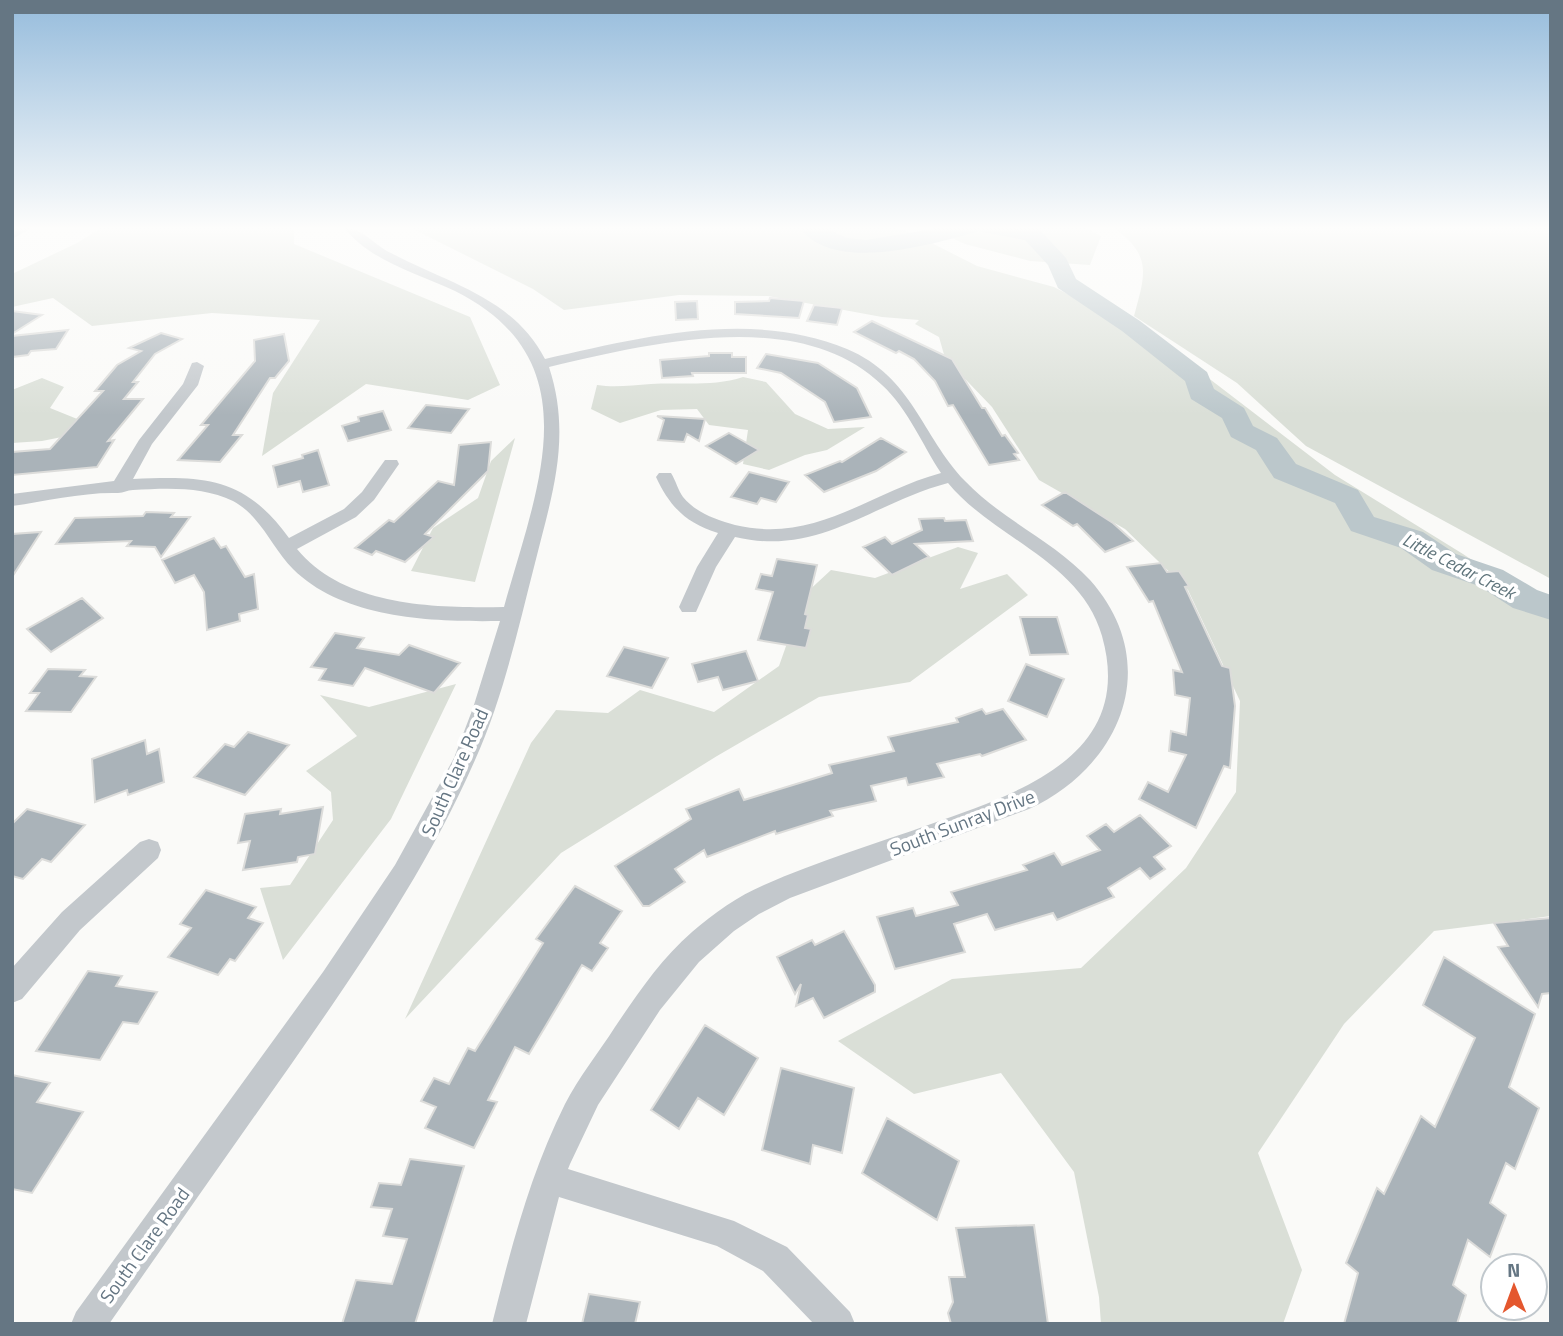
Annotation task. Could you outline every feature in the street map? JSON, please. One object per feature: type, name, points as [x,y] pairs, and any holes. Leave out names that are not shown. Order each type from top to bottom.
[{"type":"street","name":"South Clare Road","points":[[88,1324],[381,913],[423,841],[465,758],[496,673],[552,459],[553,420],[541,365],[520,333],[495,310],[462,290]]},
{"type":"street","name":"South Sunray Drive","points":[[509,1324],[527,1244],[548,1178],[579,1110],[662,980],[704,939],[750,904],[797,884],[1025,802],[1064,778],[1089,754],[1106,729],[1116,698],[1119,676],[1110,629],[1097,603],[1080,580],[1058,559],[976,501],[952,477],[891,384],[857,360],[814,343],[760,334],[708,335],[635,344],[541,365]]},
{"type":"street","points":[[119,488],[145,443],[190,385],[197,366]]},
{"type":"street","points":[[286,547],[350,513],[368,496],[391,464]]},
{"type":"street","points":[[665,477],[677,501],[691,513],[730,530],[756,534],[812,531],[839,522],[911,488],[952,477]]},
{"type":"street","points":[[12,500],[164,484],[215,488],[240,498],[260,513],[300,565],[319,581],[342,593],[385,606],[482,615],[512,614]]},
{"type":"street","points":[[689,607],[714,551],[730,530]]},
{"type":"street","points":[[12,989],[72,921],[149,850]]},
{"type":"street","points":[[548,1178],[733,1238],[775,1259],[838,1324]]},
{"type":"shaded area","points":[[12,290],[406,290],[470,317],[500,385],[468,400],[366,384],[262,456],[273,393],[320,320],[212,313],[92,326],[53,298],[12,307]]},
{"type":"shaded area","points":[[535,290],[1060,290],[1164,344],[1335,475],[1463,554],[1551,613],[1551,916],[1434,931],[1344,1024],[1258,1153],[1302,1270],[1283,1324],[1101,1324],[1099,1297],[1074,1172],[1001,1073],[914,1094],[838,1041],[952,979],[1081,968],[1186,868],[1236,792],[1240,701],[1188,590],[1125,529],[1039,480],[992,407],[945,358],[939,337],[915,324],[919,320],[882,317],[768,296],[679,295],[564,310]]},
{"type":"shaded area","points":[[1141,290],[1551,290],[1551,579],[1306,446],[1237,383],[1134,316]]},
{"type":"shaded area","points":[[743,377],[766,382],[795,414],[828,429],[865,427],[827,450],[805,455],[769,470],[743,464],[748,430],[709,425],[697,409],[661,410],[620,423],[591,409],[597,385],[709,383]]},
{"type":"shaded area","points":[[42,378],[64,387],[50,408],[102,429],[42,441],[12,443],[12,390]]},
{"type":"shaded area","points":[[515,438],[475,582],[411,571],[433,528],[478,498],[491,461]]},
{"type":"shaded area","points":[[958,547],[978,553],[960,589],[1007,574],[1028,595],[910,682],[819,697],[717,756],[561,853],[405,1019],[531,743],[556,710],[608,713],[640,690],[714,712],[779,666],[804,595],[831,570],[875,578]]},
{"type":"shaded area","points":[[456,684],[391,819],[283,960],[260,888],[290,885],[333,820],[331,792],[306,771],[357,736],[320,695],[369,707]]},
{"type":"building","points":[[770,298],[804,301],[799,318],[735,314],[735,302],[769,301]]},
{"type":"building","points":[[697,301],[698,319],[676,320],[675,302]]},
{"type":"building","points":[[814,305],[842,308],[837,325],[807,321]]},
{"type":"building","points":[[12,311],[42,315],[12,334]]},
{"type":"building","points":[[872,321],[952,359],[982,408],[985,408],[1002,436],[1005,435],[1018,453],[1014,454],[1019,460],[989,465],[953,405],[948,406],[935,381],[914,359],[854,332]]},
{"type":"building","points":[[68,330],[56,349],[31,351],[28,355],[12,357],[12,336]]},
{"type":"building","points":[[161,333],[182,339],[155,354],[133,382],[138,382],[124,399],[143,399],[108,441],[114,440],[97,467],[12,475],[12,452],[50,449],[103,391],[95,391],[117,365],[141,351],[129,348]]},
{"type":"building","points":[[284,334],[289,361],[275,378],[270,378],[233,435],[242,435],[220,462],[178,460],[208,425],[201,425],[255,361],[254,340]]},
{"type":"building","points":[[709,353],[732,353],[732,357],[746,357],[746,373],[692,373],[693,376],[662,378],[660,360],[709,356]]},
{"type":"building","points":[[766,354],[818,363],[857,388],[871,417],[834,422],[825,402],[781,373],[757,368]]},
{"type":"building","points":[[426,405],[469,409],[451,433],[408,428]]},
{"type":"building","points":[[383,411],[391,430],[348,441],[342,426],[359,421],[358,417]]},
{"type":"building","points":[[657,416],[705,419],[699,441],[687,434],[684,442],[658,440],[664,420]]},
{"type":"building","points":[[729,433],[759,450],[736,464],[706,446]]},
{"type":"building","points":[[881,438],[906,452],[876,471],[824,492],[805,475],[842,462]]},
{"type":"building","points":[[491,442],[488,471],[425,534],[434,537],[405,562],[376,551],[372,555],[355,548],[389,520],[394,522],[438,481],[454,485],[459,445]]},
{"type":"building","points":[[318,450],[329,485],[303,492],[300,481],[278,487],[273,466],[303,458],[302,455]]},
{"type":"building","points":[[749,472],[789,482],[776,502],[761,498],[757,504],[731,497]]},
{"type":"building","points":[[1065,492],[1113,523],[1133,541],[1105,552],[1077,524],[1073,526],[1042,505]]},
{"type":"building","points":[[146,512],[174,513],[171,517],[190,517],[161,557],[155,547],[127,546],[131,541],[56,544],[75,518],[143,516]]},
{"type":"building","points":[[944,518],[945,521],[966,520],[973,541],[915,544],[929,557],[892,575],[863,547],[885,537],[892,544],[922,530],[919,519]]},
{"type":"building","points":[[41,532],[12,577],[12,534]]},
{"type":"building","points":[[214,538],[221,548],[226,546],[245,577],[254,574],[258,609],[239,614],[240,621],[207,630],[204,592],[194,575],[175,583],[162,560]]},
{"type":"building","points":[[777,559],[817,565],[805,614],[808,615],[805,628],[811,629],[806,648],[758,640],[773,592],[756,589],[761,574],[772,576]]},
{"type":"building","points":[[1161,563],[1167,572],[1179,571],[1189,586],[1185,587],[1222,666],[1230,668],[1235,706],[1230,768],[1224,766],[1196,828],[1139,799],[1148,782],[1168,792],[1186,755],[1169,751],[1171,731],[1186,735],[1190,698],[1175,695],[1173,670],[1182,672],[1153,601],[1149,602],[1127,567]]},
{"type":"building","points":[[82,598],[103,618],[51,652],[27,629]]},
{"type":"building","points":[[1020,617],[1057,617],[1068,654],[1030,655]]},
{"type":"building","points":[[335,633],[364,638],[357,648],[399,655],[409,645],[460,663],[434,693],[365,668],[353,686],[319,680],[326,669],[311,667]]},
{"type":"building","points":[[624,647],[668,658],[652,688],[607,676]]},
{"type":"building","points":[[746,651],[758,681],[723,690],[718,677],[698,682],[692,664]]},
{"type":"building","points":[[1026,664],[1064,679],[1047,717],[1008,701]]},
{"type":"building","points":[[48,669],[85,670],[80,676],[96,677],[71,712],[26,711],[39,693],[30,693]]},
{"type":"building","points":[[982,709],[986,714],[1003,709],[1026,740],[982,756],[980,754],[937,764],[944,777],[908,785],[906,778],[871,786],[876,801],[830,811],[833,816],[776,834],[775,831],[707,857],[704,850],[675,869],[685,882],[649,906],[643,906],[615,866],[691,819],[686,809],[739,789],[744,800],[832,773],[829,765],[894,751],[888,737],[958,722],[956,718]]},
{"type":"building","points":[[248,732],[289,745],[245,795],[194,777],[225,744],[234,747]]},
{"type":"building","points":[[145,740],[147,754],[159,749],[164,782],[128,795],[127,790],[95,802],[92,759]]},
{"type":"building","points":[[323,807],[315,854],[298,857],[297,862],[243,870],[250,841],[238,843],[245,814],[281,809],[280,814]]},
{"type":"building","points":[[27,809],[85,825],[51,862],[42,859],[23,879],[12,876],[12,824]]},
{"type":"building","points":[[1140,815],[1171,846],[1154,857],[1165,869],[1150,879],[1140,868],[1108,888],[1114,897],[1057,920],[1053,913],[995,930],[987,914],[954,924],[965,952],[895,969],[877,917],[913,908],[916,916],[958,905],[951,892],[1027,870],[1023,865],[1054,853],[1062,865],[1100,850],[1087,836],[1106,824],[1114,832]]},
{"type":"building","points":[[575,886],[622,911],[600,943],[608,948],[592,971],[582,965],[529,1054],[515,1047],[488,1100],[497,1102],[474,1148],[425,1128],[436,1107],[421,1101],[434,1078],[449,1084],[468,1048],[475,1051],[543,943],[536,939]]},
{"type":"building","points":[[206,890],[256,907],[248,918],[263,923],[235,961],[230,959],[218,975],[168,957],[191,928],[180,924]]},
{"type":"building","points":[[1551,918],[1551,993],[1542,994],[1538,1007],[1498,947],[1508,946],[1494,923]]},
{"type":"building","points":[[844,931],[875,985],[875,992],[824,1018],[813,998],[796,1006],[801,984],[795,994],[777,957],[812,940],[815,945]]},
{"type":"building","points":[[1444,957],[1535,1014],[1509,1087],[1539,1108],[1515,1169],[1506,1163],[1490,1203],[1506,1215],[1492,1252],[1484,1252],[1468,1240],[1453,1285],[1466,1295],[1457,1324],[1344,1324],[1358,1273],[1346,1263],[1377,1188],[1384,1194],[1421,1116],[1435,1127],[1475,1038],[1423,1005]]},
{"type":"building","points":[[88,971],[122,976],[116,986],[157,992],[138,1024],[123,1022],[100,1060],[36,1051]]},
{"type":"building","points":[[705,1025],[758,1058],[724,1115],[698,1098],[679,1129],[651,1110]]},
{"type":"building","points":[[781,1068],[854,1088],[842,1153],[813,1145],[810,1164],[762,1150]]},
{"type":"building","points":[[12,1075],[50,1083],[37,1102],[83,1112],[32,1193],[12,1189]]},
{"type":"building","points":[[887,1118],[959,1161],[937,1220],[862,1173]]},
{"type":"building","points":[[410,1159],[464,1166],[415,1324],[342,1324],[356,1280],[392,1284],[407,1239],[383,1236],[392,1209],[371,1207],[379,1183],[401,1185]]},
{"type":"building","points":[[1034,1225],[1048,1324],[951,1324],[948,1313],[953,1302],[949,1277],[965,1277],[956,1228]]},
{"type":"building","points":[[589,1294],[640,1302],[635,1324],[582,1324]]},
{"type":"waterway","name":"Little Cedar Creek","points":[[1077,290],[1131,326],[1198,378],[1201,393],[1234,414],[1241,431],[1267,444],[1285,471],[1347,497],[1362,524],[1412,540],[1444,562],[1491,578],[1525,599],[1551,608]]}]
